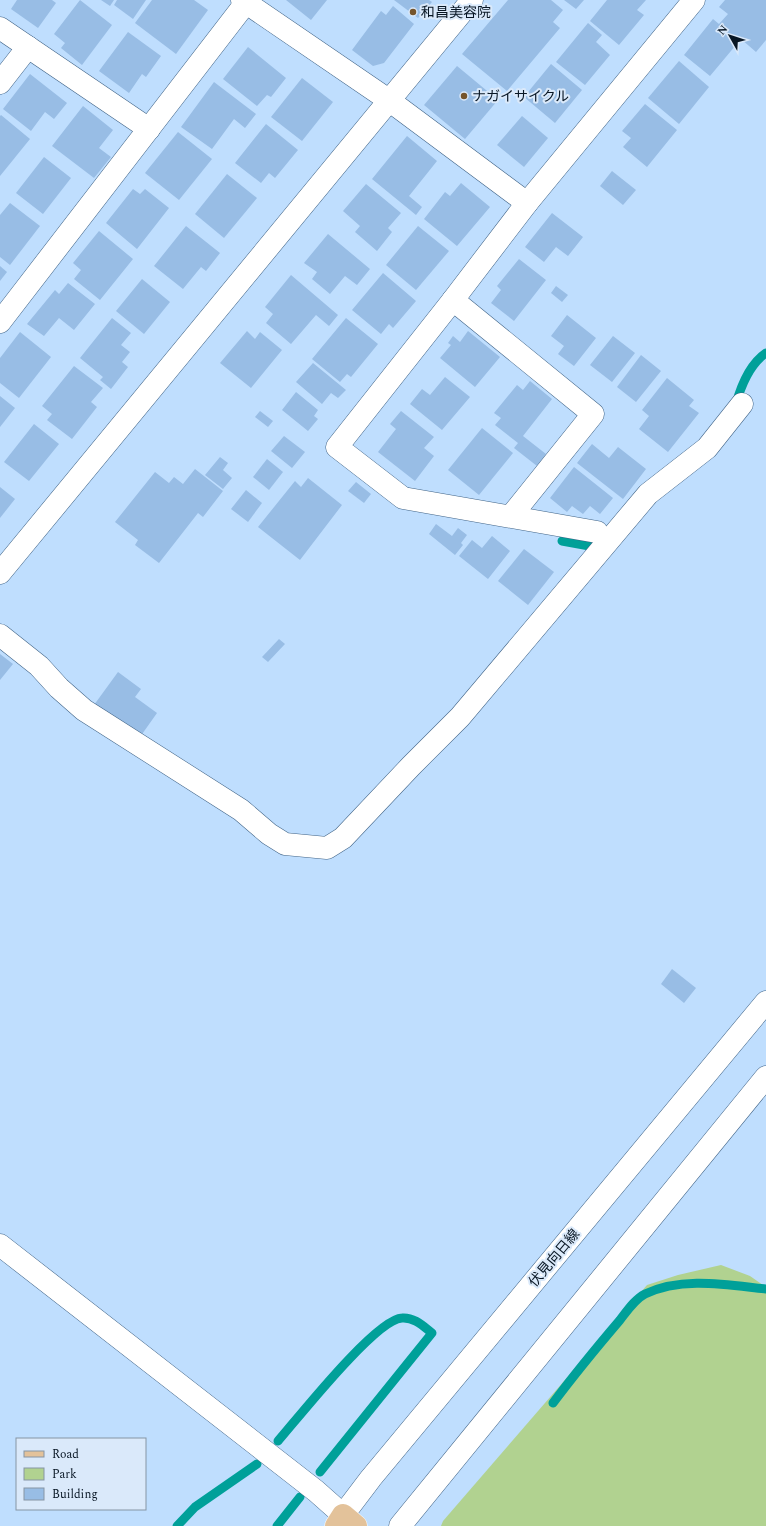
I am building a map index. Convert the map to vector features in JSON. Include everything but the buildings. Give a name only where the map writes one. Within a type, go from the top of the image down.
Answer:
[{"type":"street","points":[[0,574],[472,0]]},
{"type":"street","points":[[597,532],[403,498],[338,447],[454,300],[527,203],[694,0]]},
{"type":"street","points":[[0,322],[149,129],[245,1],[390,101],[527,203]]},
{"type":"street","points":[[0,28],[149,129]]},
{"type":"street","points":[[0,83],[28,46]]},
{"type":"street","points":[[454,300],[593,414],[511,516]]},
{"type":"street","points":[[0,635],[39,666],[59,688],[84,710],[241,810],[269,834],[285,844],[327,848],[343,838],[411,766],[460,718],[648,494],[707,448],[742,404]]},
{"type":"street","name":"伏見向日線","points":[[345,1522],[371,1478],[766,1002]]},
{"type":"street","points":[[400,1526],[766,1077]]},
{"type":"street","points":[[0,1245],[316,1490],[345,1522]]},
{"type":"green space","points":[[721,1265],[750,1276],[766,1287],[766,1526],[441,1526],[443,1521],[647,1285],[678,1275]]},
{"type":"waterway","points":[[736,404],[751,369],[766,353]]},
{"type":"waterway","points":[[562,541],[595,547],[600,542]]},
{"type":"waterway","points":[[553,1403],[631,1306],[645,1294],[659,1288],[690,1283],[721,1284],[766,1289]]},
{"type":"waterway","points":[[278,1441],[319,1392],[374,1334],[390,1323],[402,1318],[414,1320],[422,1325],[432,1333],[320,1472]]},
{"type":"waterway","points":[[177,1526],[195,1507],[257,1464]]},
{"type":"waterway","points":[[277,1526],[300,1497]]},
{"type":"place","name":"和昌美容院","points":[[413,12]]},
{"type":"place","name":"ナガイサイクル","points":[[464,96]]}]
